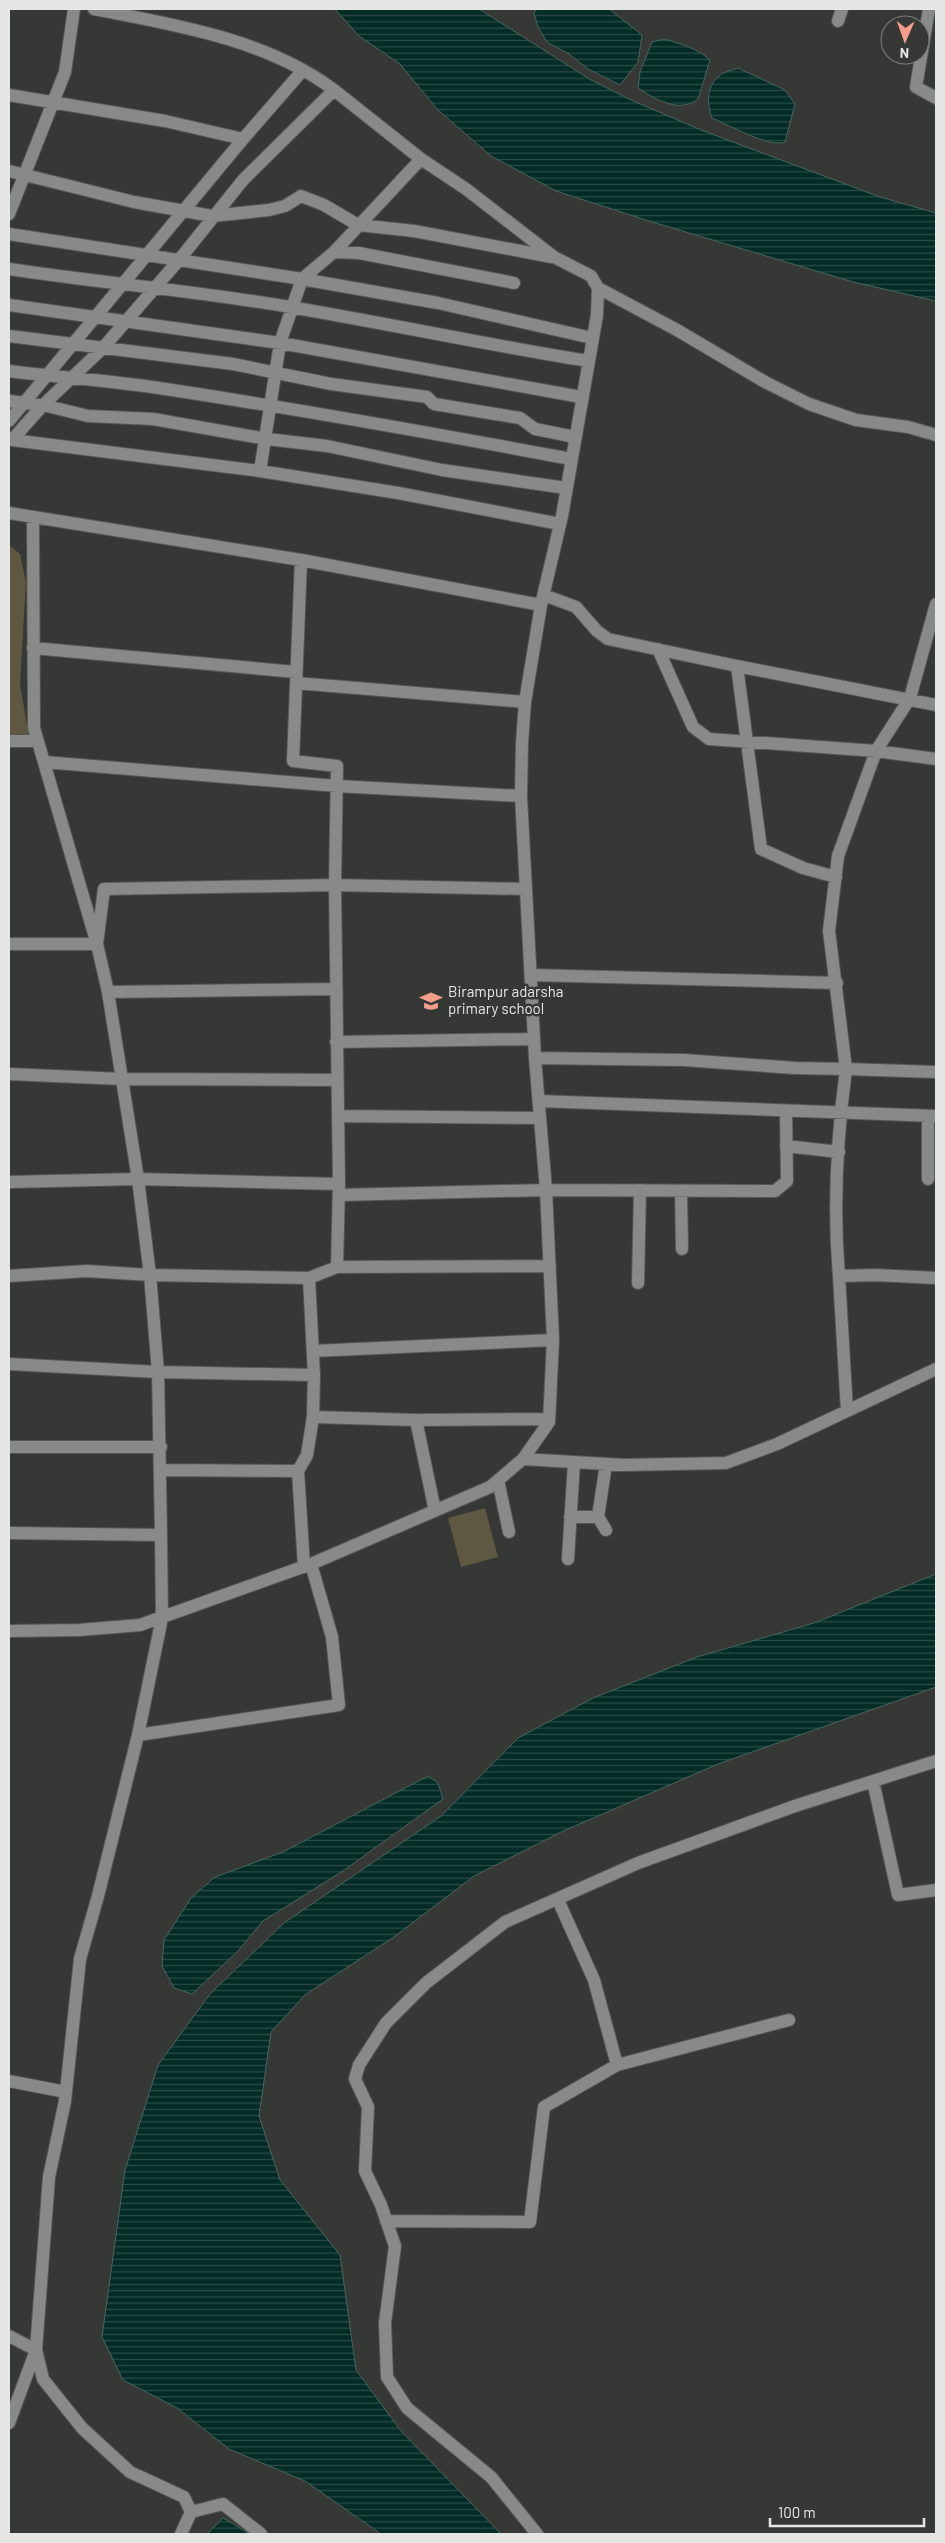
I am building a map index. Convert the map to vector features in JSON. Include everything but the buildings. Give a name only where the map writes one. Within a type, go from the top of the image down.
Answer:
[{"type":"street","points":[[9,214],[65,72],[74,9]]},
{"type":"street","points":[[94,9],[118,11],[232,40],[277,57],[303,70],[334,90],[421,159],[466,189],[554,257],[591,276],[598,288],[677,330],[765,382],[809,404],[856,420],[908,427],[936,435]]},
{"type":"street","points":[[929,9],[916,88],[936,98]]},
{"type":"street","points":[[9,421],[120,284],[303,70]]},
{"type":"street","points":[[10,440],[102,348],[179,260],[212,216],[244,180],[334,90]]},
{"type":"street","points":[[9,95],[165,121],[243,138]]},
{"type":"street","points":[[260,471],[267,439],[280,343],[302,278],[334,252],[421,159]]},
{"type":"street","points":[[9,171],[134,202],[184,209],[212,216],[269,210],[285,206],[301,196],[324,205],[358,226],[414,231],[554,257]]},
{"type":"street","points":[[9,234],[302,278],[438,303],[592,338]]},
{"type":"street","points":[[334,252],[359,253],[514,283]]},
{"type":"street","points":[[9,268],[291,307],[480,344],[588,361]]},
{"type":"street","points":[[9,1631],[140,1625],[308,1565],[490,1487],[523,1459],[549,1419],[553,1340],[550,1266],[535,1058],[521,796],[525,702],[543,600],[560,524],[592,338],[598,288]]},
{"type":"street","points":[[9,305],[280,343],[581,397]]},
{"type":"street","points":[[9,336],[233,364],[427,398],[434,404],[520,418],[535,429],[575,437]]},
{"type":"street","points":[[9,371],[70,380],[149,386],[571,459]]},
{"type":"street","points":[[9,400],[43,405],[88,416],[153,419],[267,439],[327,446],[442,470],[566,488]]},
{"type":"street","points":[[10,440],[260,471],[398,493],[560,524]]},
{"type":"street","points":[[9,513],[543,600],[576,607],[597,631],[608,638],[737,666],[910,698],[936,705]]},
{"type":"street","points":[[9,2423],[36,2350],[49,2177],[66,2092],[80,1959],[98,1896],[138,1735],[162,1618],[161,1447],[158,1372],[150,1275],[138,1179],[108,992],[97,944],[34,728],[33,517]]},
{"type":"street","points":[[301,560],[293,761],[337,766],[335,885],[339,1190],[337,1267]]},
{"type":"street","points":[[847,1411],[837,1249],[840,1113],[846,1069],[829,931],[838,856],[876,751],[910,698],[936,604]]},
{"type":"street","points":[[33,648],[525,702]]},
{"type":"street","points":[[658,649],[693,727],[709,739],[748,740],[876,751],[936,760]]},
{"type":"street","points":[[737,666],[761,849],[803,868],[836,877]]},
{"type":"street","points":[[9,741],[38,741]]},
{"type":"street","points":[[44,762],[337,786],[521,796]]},
{"type":"street","points":[[97,944],[104,889],[335,885],[526,888]]},
{"type":"street","points":[[9,944],[97,944]]},
{"type":"street","points":[[531,975],[837,984]]},
{"type":"street","points":[[108,992],[336,989]]},
{"type":"street","points":[[336,1042],[534,1040]]},
{"type":"street","points":[[535,1058],[684,1060],[794,1068],[936,1072]]},
{"type":"street","points":[[9,1074],[122,1079],[337,1080]]},
{"type":"street","points":[[539,1102],[932,1116],[928,1178]]},
{"type":"street","points":[[9,1182],[138,1179],[339,1190],[775,1191],[788,1181],[786,1111]]},
{"type":"street","points":[[338,1116],[540,1118]]},
{"type":"street","points":[[786,1146],[839,1152]]},
{"type":"street","points":[[638,1283],[640,1190]]},
{"type":"street","points":[[681,1191],[682,1249]]},
{"type":"street","points":[[9,1276],[87,1271],[150,1275],[309,1278],[337,1267],[550,1266]]},
{"type":"street","points":[[840,1276],[875,1275],[936,1278]]},
{"type":"street","points":[[138,1735],[339,1705],[332,1637],[308,1565],[298,1471],[307,1455],[313,1417],[314,1375],[309,1278]]},
{"type":"street","points":[[313,1351],[553,1340]]},
{"type":"street","points":[[9,1364],[158,1372],[314,1375]]},
{"type":"street","points":[[523,1459],[606,1464],[726,1463],[777,1444],[936,1369]]},
{"type":"street","points":[[313,1417],[416,1420],[549,1419]]},
{"type":"street","points":[[416,1420],[435,1511]]},
{"type":"street","points":[[9,1447],[161,1447]]},
{"type":"street","points":[[568,1559],[574,1462]]},
{"type":"street","points":[[606,1464],[598,1517],[606,1530]]},
{"type":"street","points":[[161,1470],[298,1471]]},
{"type":"street","points":[[498,1480],[509,1532]]},
{"type":"street","points":[[570,1517],[598,1517]]},
{"type":"street","points":[[9,1533],[161,1535]]},
{"type":"street","points":[[538,2534],[490,2478],[407,2408],[387,2377],[385,2323],[395,2246],[365,2171],[368,2107],[355,2079],[359,2065],[386,2023],[426,1983],[505,1922],[638,1863],[795,1806],[936,1760]]},
{"type":"street","points":[[873,1781],[898,1894],[936,1890]]},
{"type":"street","points":[[558,1900],[594,1980],[617,2065]]},
{"type":"street","points":[[386,2221],[530,2222],[544,2107],[617,2065],[789,2020]]},
{"type":"street","points":[[9,2081],[66,2092]]},
{"type":"street","points":[[9,2336],[36,2350],[43,2379],[82,2428],[130,2472],[184,2497],[191,2512],[181,2534]]},
{"type":"street","points":[[191,2512],[223,2504],[261,2534]]},
{"type":"shaded area","points":[[9,545],[20,554],[26,582],[20,684],[29,737],[9,737]]},
{"type":"shaded area","points":[[485,1508],[498,1557],[461,1567],[448,1518]]},
{"type":"water","points":[[335,9],[479,9],[591,80],[629,99],[701,130],[880,197],[936,213],[936,301],[853,282],[556,191],[491,156],[437,109],[400,64],[359,36]]},
{"type":"water","points":[[536,9],[609,9],[642,35],[638,62],[620,85],[588,69],[569,54],[547,42],[538,27],[534,13]]},
{"type":"water","points":[[664,39],[694,49],[710,60],[698,99],[691,103],[675,105],[667,103],[638,88],[640,72],[652,42]]},
{"type":"water","points":[[738,68],[785,90],[795,104],[785,142],[769,142],[759,139],[712,118],[709,96],[712,85],[725,72]]},
{"type":"water","points":[[936,1574],[936,1687],[718,1764],[561,1832],[474,1876],[394,1937],[306,1994],[271,2032],[259,2116],[280,2180],[340,2255],[356,2370],[401,2431],[501,2534],[381,2534],[305,2481],[229,2449],[177,2408],[123,2380],[102,2337],[125,2170],[158,2065],[210,1994],[284,1923],[441,1816],[518,1738],[593,1698],[697,1657],[814,1623]]},
{"type":"water","points":[[428,1776],[438,1783],[443,1799],[343,1871],[263,1921],[237,1952],[192,1994],[174,1988],[162,1966],[164,1940],[191,1898],[215,1877],[283,1852]]},
{"type":"water","points":[[223,2518],[250,2534],[207,2534]]},
{"type":"place","name":"Birampur adarsha primary school","points":[[431,1001]]}]
